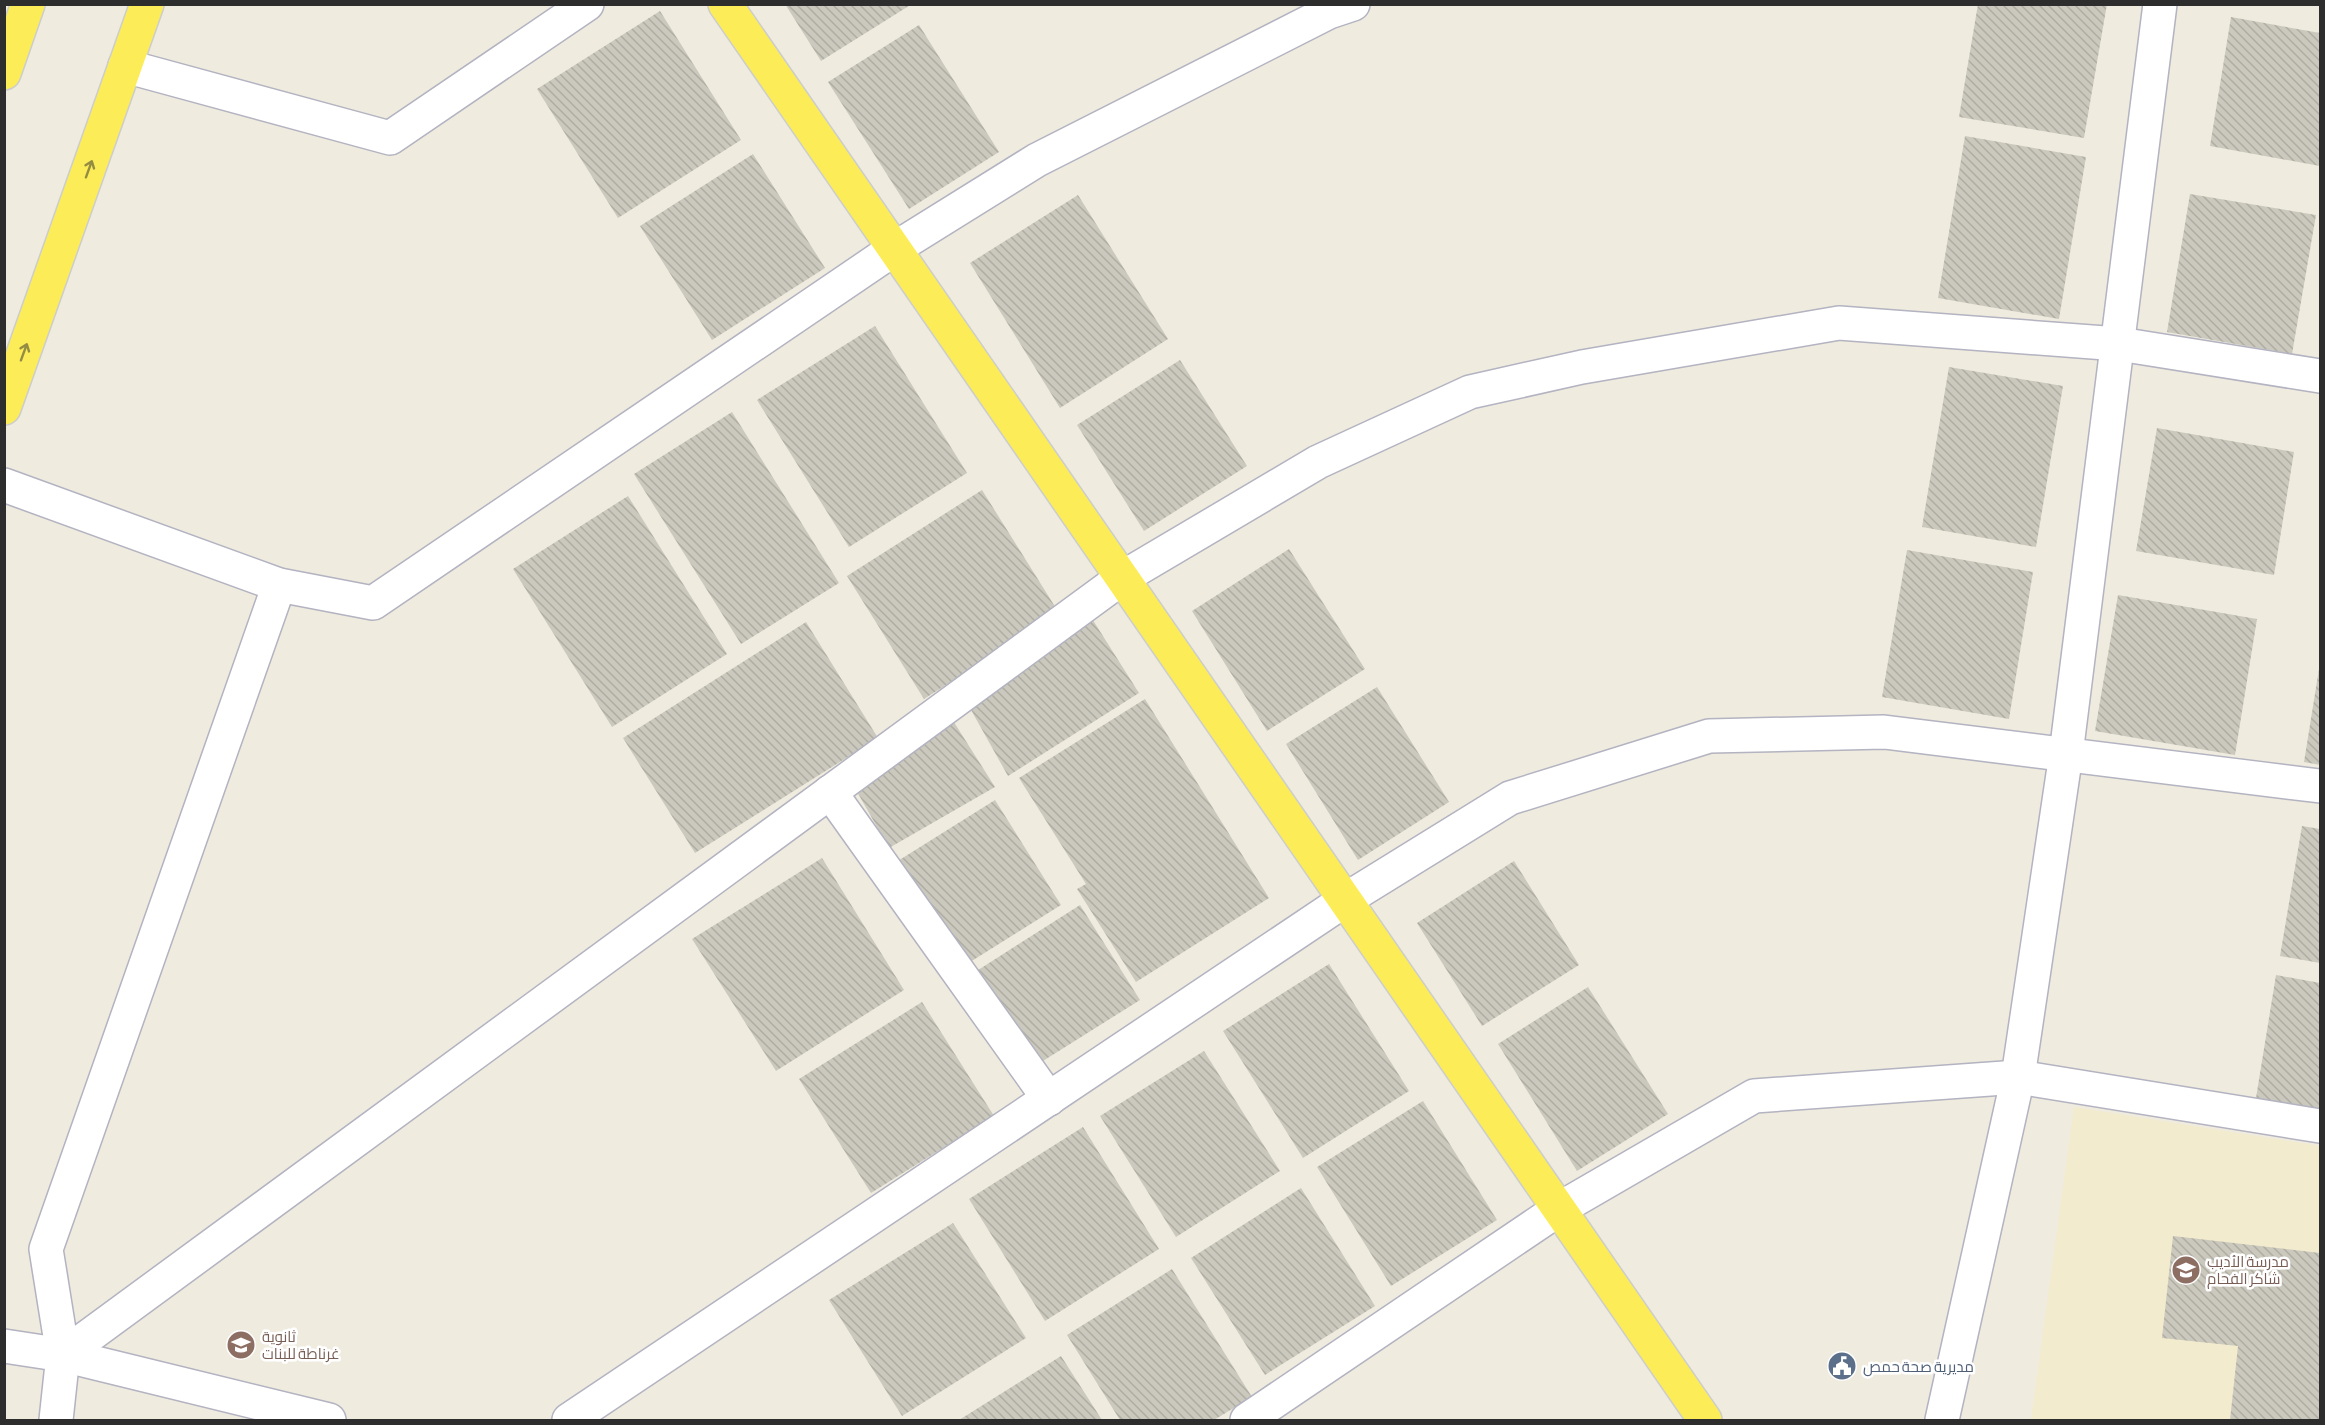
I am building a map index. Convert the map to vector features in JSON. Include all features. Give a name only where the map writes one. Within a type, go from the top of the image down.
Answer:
[{"type":"main road","points":[[4,73],[28,4]]},
{"type":"main road","points":[[4,408],[147,4]]},
{"type":"main road","points":[[725,4],[1706,1420]]},
{"type":"street","points":[[125,66],[390,138],[587,4]]},
{"type":"street","points":[[4,485],[279,585],[373,603],[894,249],[1037,160],[1329,12],[1353,4]]},
{"type":"street","points":[[1942,1420],[2018,1077],[2066,754],[2160,4]]},
{"type":"street","points":[[63,1354],[1122,578],[1318,462],[1470,392],[1582,367],[1839,323],[2119,344],[2320,376]]},
{"type":"street","points":[[56,1420],[63,1354],[46,1249],[279,585]]},
{"type":"street","points":[[569,1420],[1345,900],[1510,798],[1709,736],[1884,732],[2320,786]]},
{"type":"street","points":[[830,792],[1049,1099]]},
{"type":"street","points":[[1247,1420],[1559,1209],[1754,1096],[2018,1077],[2320,1126]]},
{"type":"street","points":[[4,1346],[63,1354],[328,1420]]},
{"type":"shaded area","name":"مدرسة الأديب شاكر الفحام","points":[[2074,1107],[2320,1146],[2320,1420],[2031,1420]]},
{"type":"building","points":[[785,4],[912,4],[821,61]]},
{"type":"building","points":[[1978,4],[2107,4],[2084,138],[1959,117]]},
{"type":"building","points":[[660,11],[741,140],[618,218],[537,89]]},
{"type":"building","points":[[2231,17],[2320,33],[2320,166],[2210,146]]},
{"type":"building","points":[[919,25],[999,152],[909,209],[828,82]]},
{"type":"building","points":[[1965,136],[2086,157],[2059,319],[1938,298]]},
{"type":"building","points":[[753,154],[825,268],[712,340],[640,226]]},
{"type":"building","points":[[2190,194],[2316,215],[2292,354],[2167,332]]},
{"type":"building","points":[[1078,195],[1168,339],[1060,408],[970,263]]},
{"type":"building","points":[[875,326],[967,473],[849,547],[757,400]]},
{"type":"building","points":[[1180,360],[1247,466],[1144,531],[1077,425]]},
{"type":"building","points":[[1949,367],[2063,386],[2036,547],[1922,527]]},
{"type":"building","points":[[732,412],[839,583],[741,644],[634,474]]},
{"type":"building","points":[[2157,428],[2294,452],[2274,575],[2136,551]]},
{"type":"building","points":[[982,490],[1059,613],[924,699],[847,576]]},
{"type":"building","points":[[628,496],[727,654],[612,727],[513,569]]},
{"type":"building","points":[[1289,549],[1365,669],[1267,731],[1192,611]]},
{"type":"building","points":[[1907,550],[2033,572],[2009,719],[1882,697]]},
{"type":"building","points":[[2118,595],[2257,619],[2235,755],[2095,731]]},
{"type":"building","points":[[1089,614],[1139,693],[1008,776],[966,701]]},
{"type":"building","points":[[806,622],[878,738],[695,853],[623,738]]},
{"type":"building","points":[[2320,669],[2320,765],[2304,762]]},
{"type":"building","points":[[1377,687],[1449,802],[1358,860],[1286,744]]},
{"type":"building","points":[[1145,699],[1269,898],[1136,982],[1077,889],[1086,884],[1019,778]]},
{"type":"building","points":[[950,716],[995,787],[889,848],[856,790]]},
{"type":"building","points":[[995,800],[1061,905],[959,969],[893,864]]},
{"type":"building","points":[[2302,826],[2320,829],[2320,963],[2280,956]]},
{"type":"building","points":[[822,858],[904,990],[776,1071],[692,939]]},
{"type":"building","points":[[1514,861],[1579,965],[1482,1026],[1417,923]]},
{"type":"building","points":[[1080,905],[1140,1000],[1035,1066],[975,972]]},
{"type":"building","points":[[1329,964],[1409,1091],[1303,1158],[1223,1031]]},
{"type":"building","points":[[2276,975],[2320,983],[2320,1115],[2255,1104]]},
{"type":"building","points":[[1588,987],[1668,1114],[1577,1171],[1498,1044]]},
{"type":"building","points":[[922,1002],[994,1116],[871,1193],[799,1079]]},
{"type":"building","points":[[1204,1051],[1280,1171],[1176,1237],[1100,1116]]},
{"type":"building","points":[[1423,1101],[1497,1220],[1391,1286],[1317,1167]]},
{"type":"building","points":[[1083,1127],[1159,1249],[1045,1321],[969,1199]]},
{"type":"building","points":[[1301,1188],[1375,1306],[1265,1375],[1191,1258]]},
{"type":"building","points":[[953,1223],[1026,1338],[902,1416],[829,1300]]},
{"type":"building","points":[[2173,1236],[2320,1253],[2320,1420],[2230,1420],[2238,1346],[2162,1338]]},
{"type":"building","points":[[1172,1269],[1252,1397],[1214,1420],[1120,1420],[1067,1335]]},
{"type":"building","points":[[1061,1356],[1102,1420],[959,1420]]},
{"type":"place","name":"مدرسة الأديب شاكر الفحام","points":[[2186,1270]]},
{"type":"place","name":"ثانوية غرناطة للبنات","points":[[241,1345]]},
{"type":"place","name":"مديرية صحة حمص","points":[[1842,1366]]}]
